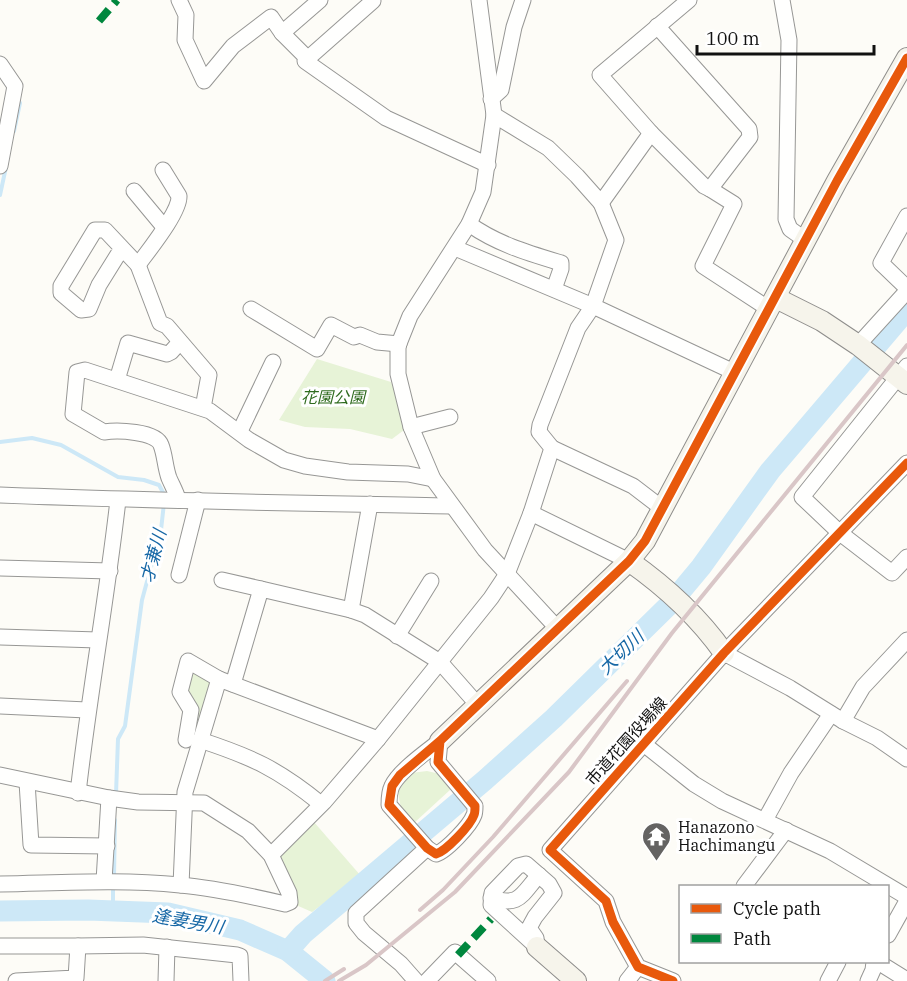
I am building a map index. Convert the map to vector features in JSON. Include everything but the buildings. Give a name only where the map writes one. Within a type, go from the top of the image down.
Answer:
[{"type":"street","points":[[179,0],[186,15],[185,40],[204,81],[233,46],[271,16],[282,33],[308,59]]},
{"type":"street","points":[[479,0],[494,116],[483,192],[470,224],[410,316],[399,344],[398,374],[411,427],[434,479],[485,550],[557,628]]},
{"type":"street","points":[[492,99],[501,90],[514,27],[523,0]]},
{"type":"street","points":[[689,0],[600,75],[651,133],[704,186],[734,204],[703,266],[772,303],[822,321],[904,376],[802,497],[840,533],[892,573],[907,557]]},
{"type":"street","points":[[782,0],[789,40],[786,219],[790,229],[807,241]]},
{"type":"street","points":[[373,1],[305,61],[386,118],[488,165]]},
{"type":"street","points":[[282,33],[312,3]]},
{"type":"street","points":[[657,26],[749,129],[750,136],[710,189]]},
{"type":"street","points":[[440,741],[438,762],[475,806],[475,814],[468,825],[442,852],[436,854],[427,848],[389,805],[392,786],[629,561],[645,541],[772,303],[902,77],[907,58]]},
{"type":"street","points":[[0,63],[15,87],[0,166]]},
{"type":"street","points":[[494,116],[548,148],[577,176],[601,203],[616,240],[593,306],[578,328],[540,424],[539,432],[552,448],[633,486],[663,509]]},
{"type":"street","points":[[601,203],[651,133]]},
{"type":"street","points":[[138,265],[179,200],[179,196],[163,170]]},
{"type":"street","points":[[134,191],[164,227]]},
{"type":"street","points":[[866,352],[907,289],[882,263],[907,216]]},
{"type":"street","points":[[470,224],[486,237],[502,244],[561,263],[554,289]]},
{"type":"street","points":[[122,248],[99,285],[89,309],[81,310],[61,293],[61,286],[95,231],[105,231],[122,248],[138,265],[160,322],[167,326],[209,375],[203,408]]},
{"type":"street","points":[[455,248],[593,306],[736,373]]},
{"type":"street","points":[[251,309],[317,349],[331,325],[354,338],[360,334],[377,342],[399,344]]},
{"type":"street","points":[[117,380],[128,343],[167,354],[180,342]]},
{"type":"street","points":[[240,431],[273,362]]},
{"type":"street","points":[[169,500],[169,478],[161,444],[157,439],[150,435],[104,432],[73,414],[77,372],[85,370],[203,408],[240,431],[269,453],[284,460],[305,466],[348,472],[408,474],[434,479]]},
{"type":"street","points":[[411,427],[450,417]]},
{"type":"street","points":[[271,855],[321,804],[378,739],[507,574],[531,513],[552,448]]},
{"type":"street","name":"市道花園役場線","points":[[638,967],[613,922],[606,901],[549,850],[724,653],[907,463]]},
{"type":"street","points":[[0,495],[118,500],[452,506]]},
{"type":"street","points":[[78,793],[87,710],[110,571],[118,500]]},
{"type":"street","points":[[179,575],[198,500]]},
{"type":"street","points":[[351,610],[370,504]]},
{"type":"street","points":[[531,513],[629,561],[686,607],[709,631],[724,653],[877,738],[907,759]]},
{"type":"street","points":[[0,568],[110,571]]},
{"type":"street","points":[[222,580],[365,615],[440,662],[477,704]]},
{"type":"street","points":[[397,636],[431,581]]},
{"type":"street","points":[[193,740],[226,681],[261,590]]},
{"type":"street","points":[[0,637],[98,640]]},
{"type":"street","points":[[765,820],[791,773],[862,687],[907,640]]},
{"type":"street","points":[[181,885],[183,802],[193,740],[191,710],[180,692],[188,661],[226,681],[378,739]]},
{"type":"street","points":[[0,706],[87,710]]},
{"type":"street","points":[[193,740],[241,753],[281,773],[321,804]]},
{"type":"street","points":[[645,744],[694,784],[722,801],[830,850],[885,885]]},
{"type":"street","points":[[415,762],[438,762]]},
{"type":"street","points":[[0,775],[78,793],[138,802],[204,803],[248,831],[271,855],[289,893],[290,902],[285,904],[250,895],[181,885],[104,881],[0,884]]},
{"type":"street","points":[[27,782],[31,845],[107,846]]},
{"type":"street","points":[[104,881],[109,798]]},
{"type":"street","points":[[745,885],[786,830]]},
{"type":"street","points":[[416,981],[401,964],[364,933],[355,918],[356,913],[427,848]]},
{"type":"street","points":[[522,928],[535,917],[554,893],[549,884],[526,864],[518,866],[492,893],[490,905],[522,928],[537,947],[576,981]]},
{"type":"street","points":[[491,898],[507,903],[518,900],[539,874]]},
{"type":"street","points":[[889,888],[907,899],[889,933]]},
{"type":"street","points":[[0,946],[143,945],[240,957],[241,981]]},
{"type":"street","points":[[16,981],[76,978],[78,946]]},
{"type":"street","points":[[166,981],[167,947]]},
{"type":"street","points":[[427,981],[454,952],[488,981]]},
{"type":"street","points":[[828,981],[837,963]]},
{"type":"street","points":[[868,981],[874,963]]},
{"type":"street","points":[[880,963],[907,980]]},
{"type":"street","points":[[627,981],[638,967],[673,981]]},
{"type":"green space","name":"花園公園","points":[[317,359],[391,382],[408,427],[392,439],[350,429],[305,427],[279,420]]},
{"type":"green space","points":[[190,665],[215,680],[196,742],[182,692]]},
{"type":"green space","points":[[427,771],[440,774],[451,789],[414,823],[401,808],[398,793],[411,773]]},
{"type":"green space","points":[[313,821],[361,876],[312,912],[296,905],[276,855]]},
{"type":"waterway","name":"才兼川","points":[[14,131],[20,103],[17,98]]},
{"type":"waterway","name":"才兼川","points":[[0,195],[6,167]]},
{"type":"waterway","name":"大切川","points":[[288,951],[303,934],[485,780],[554,718],[671,603],[701,567],[770,471],[907,310]]},
{"type":"waterway","name":"才兼川","points":[[0,442],[32,438],[61,445],[118,477],[144,480],[159,485],[165,496]]},
{"type":"waterway","name":"才兼川","points":[[116,794],[118,739],[125,726],[142,600],[161,530],[164,503]]},
{"type":"waterway","name":"才兼川","points":[[114,876],[115,820]]},
{"type":"waterway","name":"才兼川","points":[[108,911],[113,902],[113,890]]},
{"type":"waterway","name":"逢妻男川","points":[[0,911],[88,910],[168,913],[240,930],[288,951],[325,981]]},
{"type":"railway","points":[[339,981],[366,965],[455,892],[569,772],[672,633],[907,345]]},
{"type":"railway","points":[[420,910],[443,890],[493,837],[627,681]]},
{"type":"railway","points":[[325,981],[344,969]]},
{"type":"marked path","points":[[99,21],[117,0]]},
{"type":"marked path","points":[[458,955],[491,919]]},
{"type":"cycle path","points":[[440,741],[438,762],[475,806],[475,809],[472,820],[463,831],[446,848],[436,854],[427,848],[389,805],[392,786],[400,775],[440,741],[629,561],[645,541],[837,181],[907,58]]},
{"type":"cycle path","points":[[673,981],[638,967],[613,922],[606,901],[550,850],[724,653],[907,463]]},
{"type":"place","name":"Hanazono Hachimangu","points":[[657,862]]}]
